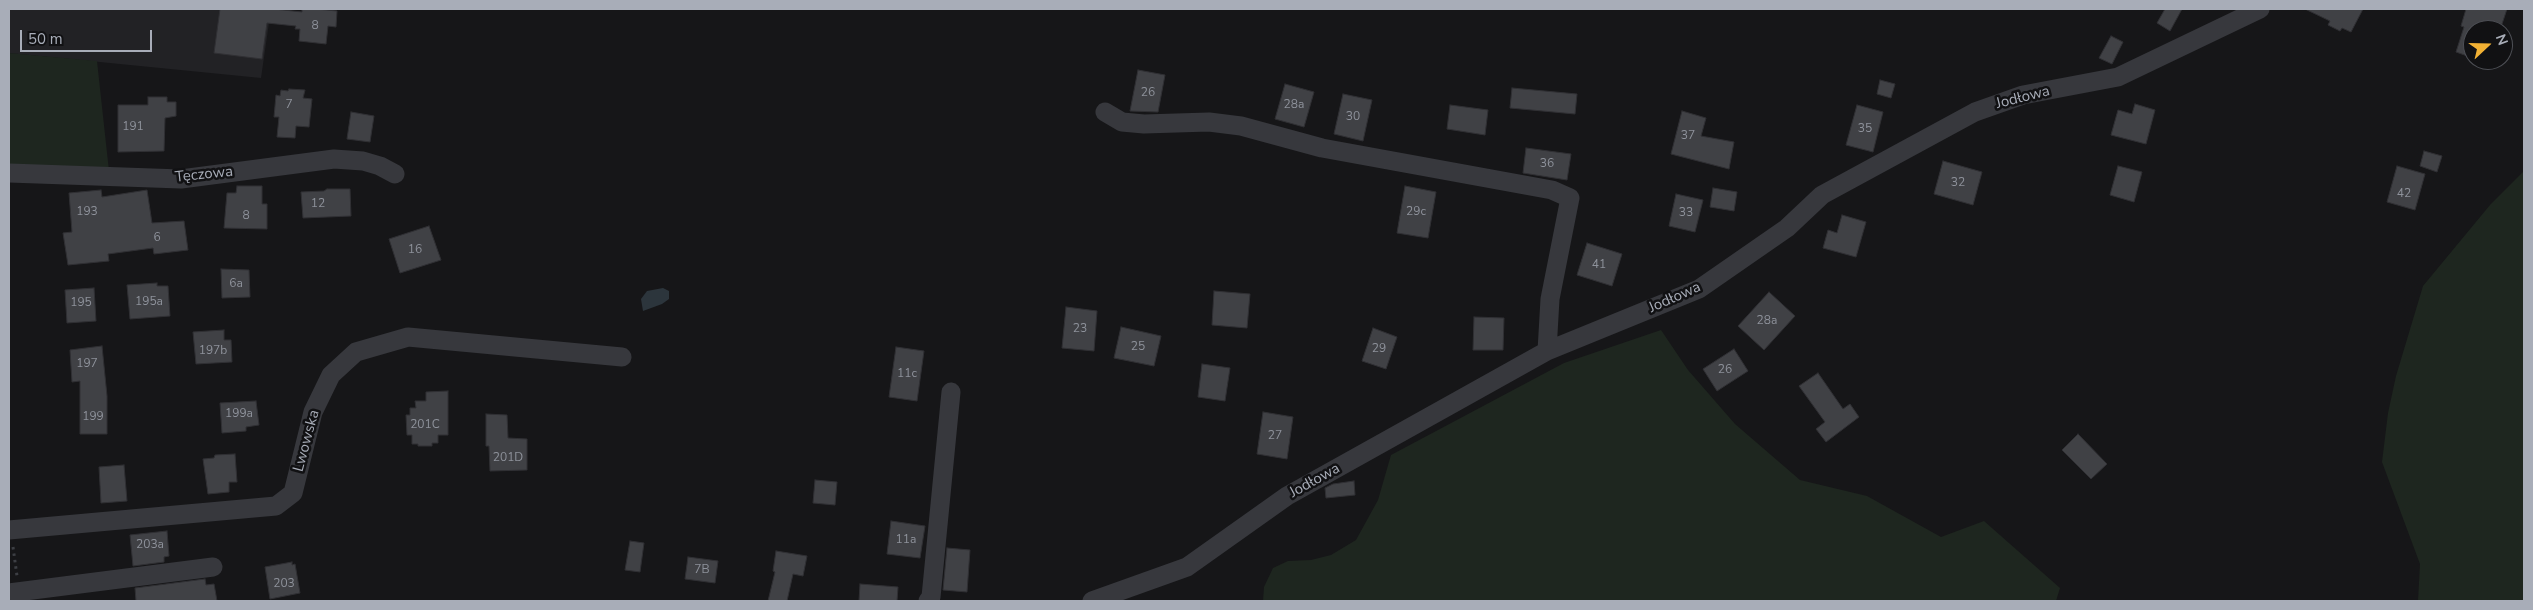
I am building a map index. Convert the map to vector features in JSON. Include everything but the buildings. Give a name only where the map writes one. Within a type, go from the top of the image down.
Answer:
[{"type":"street","name":"Jodłowa","points":[[1092,601],[1187,567],[1287,496],[1547,351],[1699,289],[1787,228],[1822,195],[1975,112],[2023,95],[2118,78],[2260,9]]},
{"type":"street","points":[[1105,112],[1122,122],[1144,124],[1209,122],[1241,126],[1322,148],[1552,190],[1570,198],[1550,299],[1547,351]]},
{"type":"street","name":"Tęczowa","points":[[9,173],[181,179],[334,159],[363,161],[380,166],[395,174]]},
{"type":"street","name":"Lwowska","points":[[11,537],[276,506],[293,493],[313,412],[331,375],[356,352],[408,337],[622,357]]},
{"type":"street","points":[[928,601],[931,597],[951,392]]},
{"type":"street","points":[[13,585],[213,567]]},
{"type":"path","points":[[11,537],[13,585]]},
{"type":"shaded area","points":[[9,9],[271,9],[261,78],[9,53]]},
{"type":"shaded area","points":[[9,53],[97,61],[109,171],[9,169]]},
{"type":"shaded area","points":[[2524,171],[2524,601],[2418,601],[2420,564],[2382,462],[2388,413],[2396,376],[2423,286],[2490,205]]},
{"type":"shaded area","points":[[663,288],[669,291],[669,299],[662,304],[643,311],[641,299],[647,291]]},
{"type":"shaded area","points":[[1661,330],[1688,370],[1735,424],[1800,480],[1867,496],[1941,537],[1984,521],[2060,588],[2056,601],[1263,601],[1264,587],[1273,568],[1288,561],[1311,560],[1331,555],[1356,540],[1378,500],[1391,455],[1564,363]]}]
